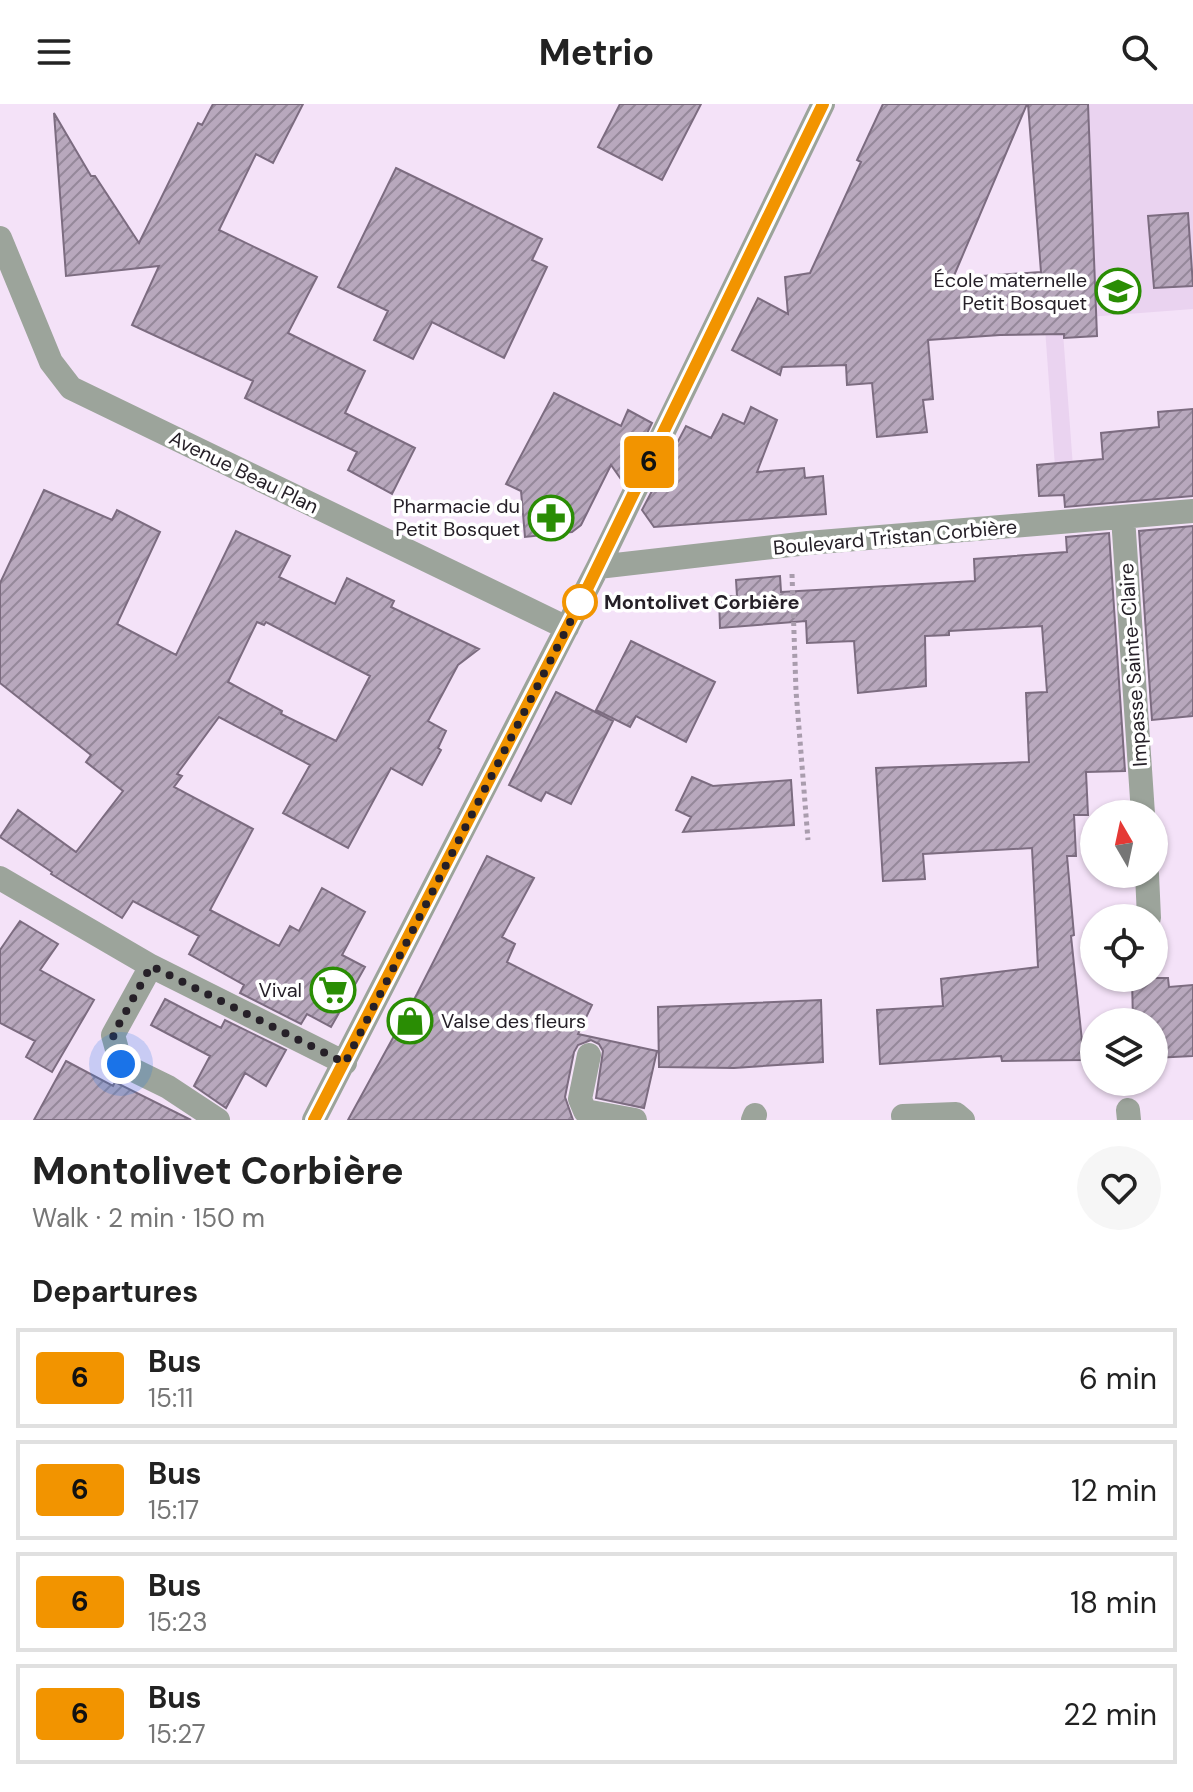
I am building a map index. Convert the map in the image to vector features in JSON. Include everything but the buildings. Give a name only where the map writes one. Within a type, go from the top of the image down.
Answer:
[{"type":"street","points":[[314,1120],[598,567],[823,104]]},
{"type":"street","name":"Avenue Beau Plan","points":[[0,238],[51,362],[71,388],[567,628]]},
{"type":"street","name":"Boulevard Tristan Corbière","points":[[598,567],[791,545],[1193,511]]},
{"type":"street","name":"Impasse Sainte-Claire","points":[[1123,517],[1142,800]]},
{"type":"street","points":[[0,878],[151,966],[345,1063]]},
{"type":"street","points":[[151,966],[113,1035],[121,1064],[168,1087],[218,1120]]},
{"type":"street","points":[[589,1055],[580,1099],[585,1111],[635,1120]]},
{"type":"street","points":[[903,1116],[956,1114],[963,1120]]},
{"type":"path","points":[[791,545],[796,691],[808,840]]},
{"type":"shaded area","name":"École maternelle Petit Bosquet","points":[[1033,104],[1193,104],[1193,309],[1062,319],[1075,494],[1057,495]]},
{"type":"bus line","name":"6","points":[[314,1120],[586,591],[823,104]]},
{"type":"place","name":"École maternelle Petit Bosquet","points":[[1118,291]]},
{"type":"place","name":"Pharmacie du Petit Bosquet","points":[[551,518]]},
{"type":"place","name":"Montolivet Corbière","points":[[580,602]]},
{"type":"place","name":"Vival","points":[[333,990]]},
{"type":"place","name":"Valse des fleurs","points":[[410,1021]]},
{"type":"route","points":[[121,1064],[113,1035],[151,966],[345,1063],[586,591],[580,602]]}]
